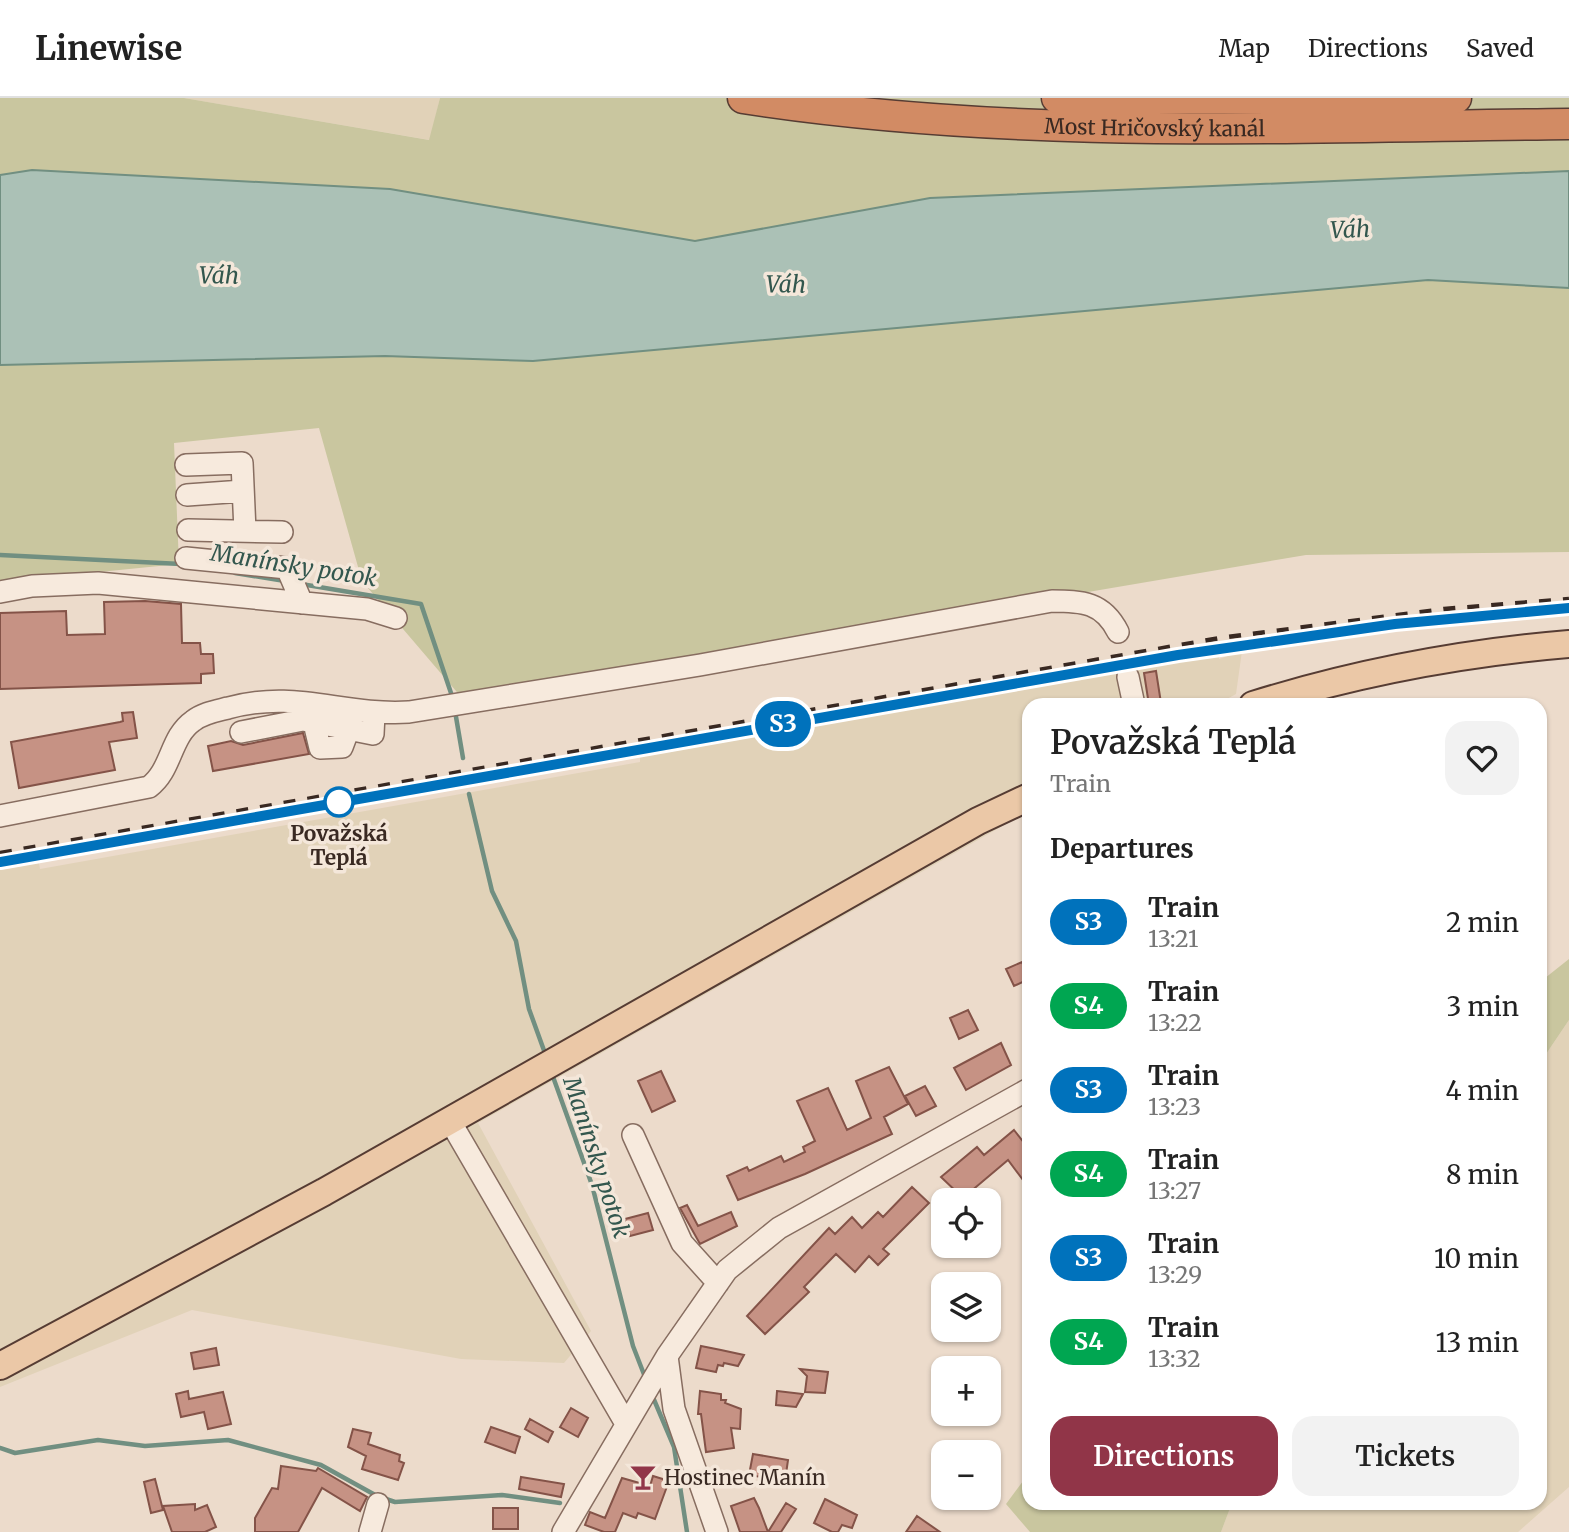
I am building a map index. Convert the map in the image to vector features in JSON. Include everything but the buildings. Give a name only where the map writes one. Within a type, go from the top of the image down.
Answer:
[{"type":"highway","name":"Most Hričovský kanál","points":[[743,98],[906,117],[1107,127],[1569,124]]},
{"type":"highway","name":"Most Hričovský kanál","points":[[1057,98],[1455,98]]},
{"type":"main road","points":[[1280,698],[1396,668],[1487,653],[1569,644]]},
{"type":"main road","points":[[0,1366],[450,1121],[978,821],[1022,800]]},
{"type":"street","points":[[186,465],[242,463],[245,531]]},
{"type":"street","points":[[187,495],[243,491]]},
{"type":"street","points":[[188,530],[245,531],[281,526],[287,568],[302,603]]},
{"type":"street","points":[[186,558],[287,568]]},
{"type":"street","points":[[0,592],[32,586],[98,583],[367,609],[396,618]]},
{"type":"street","points":[[0,816],[149,787],[162,776],[180,736],[190,723],[207,713],[241,704],[296,699],[374,714],[437,708],[820,645],[960,616],[1052,601],[1095,605],[1105,611],[1118,632]]},
{"type":"street","points":[[1128,677],[1132,698]]},
{"type":"street","points":[[241,732],[294,720],[373,734],[374,714]]},
{"type":"street","points":[[563,1532],[625,1422],[727,1270],[779,1228],[1022,1093]]},
{"type":"street","points":[[450,1121],[625,1422]]},
{"type":"street","points":[[633,1135],[682,1243],[718,1283]]},
{"type":"street","points":[[667,1356],[674,1409],[717,1532]]},
{"type":"street","points":[[370,1532],[378,1504]]},
{"type":"shaded area","points":[[0,98],[184,98],[429,140],[440,98],[1569,98],[1569,171],[930,198],[695,242],[390,189],[32,170],[0,175]]},
{"type":"shaded area","points":[[184,98],[440,98],[430,140]]},
{"type":"shaded area","points":[[1428,280],[1569,288],[1569,552],[1306,555],[462,698],[362,581],[319,428],[174,443],[179,564],[0,582],[0,365],[385,356],[533,361]]},
{"type":"shaded area","points":[[1242,651],[1236,694],[1229,698],[1022,698],[1022,815],[478,1123],[591,1331],[564,1363],[461,1359],[192,1310],[0,1387],[0,870],[39,863],[40,869],[640,762],[640,757],[1219,655],[1219,659]]},
{"type":"shaded area","points":[[1569,959],[1569,1020],[1547,1053],[1547,976]]},
{"type":"shaded area","points":[[1569,1020],[1569,1487],[1547,1506],[1547,1053]]},
{"type":"shaded area","points":[[1022,1482],[1022,1510],[1229,1510],[1221,1532],[1030,1532],[1006,1504]]},
{"type":"shaded area","points":[[1229,1510],[1543,1510],[1518,1532],[1221,1532]]},
{"type":"water","name":"Váh","points":[[32,170],[390,189],[695,241],[930,198],[1569,171],[1569,288],[1428,280],[533,361],[385,356],[0,365],[0,175]]},
{"type":"waterway","name":"Manínsky potok","points":[[0,555],[181,564]]},
{"type":"waterway","name":"Manínsky potok","points":[[235,573],[285,581]]},
{"type":"waterway","name":"Manínsky potok","points":[[301,584],[421,604],[453,699]]},
{"type":"waterway","name":"Manínsky potok","points":[[455,711],[463,758]]},
{"type":"waterway","name":"Manínsky potok","points":[[469,794],[492,891],[516,941],[529,1009],[546,1056]]},
{"type":"waterway","name":"Manínsky potok","points":[[552,1074],[592,1185],[633,1346],[645,1377]]},
{"type":"waterway","name":"Manínsky potok","points":[[652,1395],[674,1447],[687,1532]]},
{"type":"waterway","points":[[0,1448],[15,1453],[98,1440],[145,1446],[228,1440],[321,1465],[377,1496],[395,1502],[502,1495],[560,1503]]},
{"type":"railway","points":[[0,853],[1220,638],[1444,609],[1569,599]]},
{"type":"train","name":"S3","points":[[0,862],[1092,669],[1283,638],[1395,624],[1569,608]]},
{"type":"place","name":"Považská Teplá","points":[[339,802]]},
{"type":"place","name":"Hostinec Manín","points":[[643,1477]]}]
